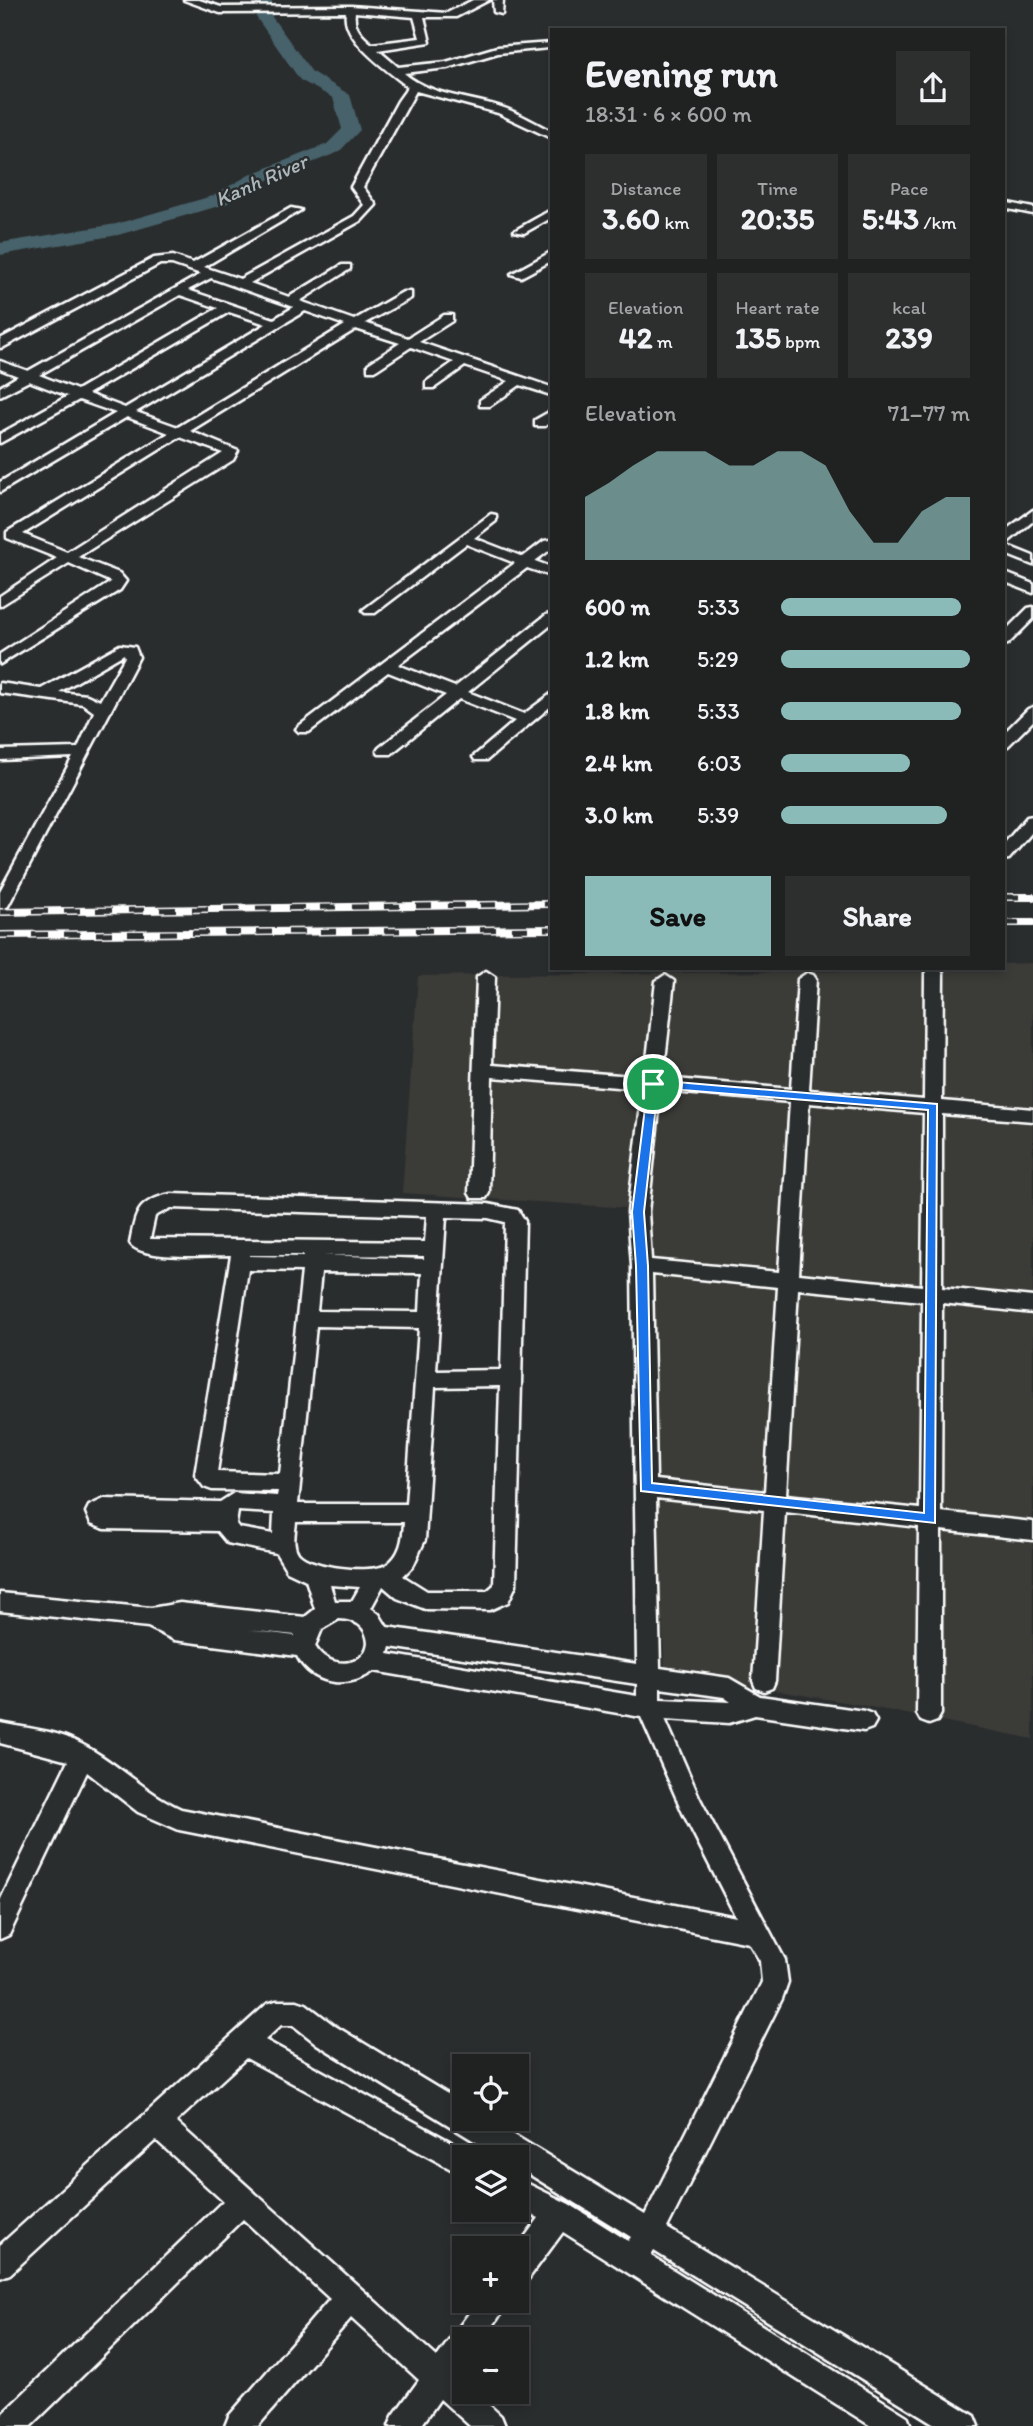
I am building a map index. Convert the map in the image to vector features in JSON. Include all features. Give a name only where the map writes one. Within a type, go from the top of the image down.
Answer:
[{"type":"street","points":[[189,0],[210,8],[233,10],[331,9],[355,6],[419,16],[454,15],[472,2],[484,0]]},
{"type":"street","points":[[498,0],[499,12]]},
{"type":"street","points":[[355,6],[350,27],[367,48],[414,87],[502,111],[550,135]]},
{"type":"street","points":[[367,48],[426,40],[419,16]]},
{"type":"street","points":[[393,71],[447,65],[497,50],[549,45]]},
{"type":"street","points":[[240,284],[358,218],[367,209],[370,205],[357,187],[359,179],[377,153],[383,138],[414,87]]},
{"type":"street","points":[[1005,205],[1033,211]]},
{"type":"street","points":[[193,268],[296,210]]},
{"type":"street","points":[[520,231],[550,214]]},
{"type":"street","points":[[517,274],[550,257]]},
{"type":"street","points":[[0,344],[153,262],[173,260],[550,391]]},
{"type":"street","points":[[290,301],[346,267]]},
{"type":"street","points":[[0,392],[209,274]]},
{"type":"street","points":[[178,291],[276,323]]},
{"type":"street","points":[[4,536],[407,295]]},
{"type":"street","points":[[0,488],[128,414],[304,306]]},
{"type":"street","points":[[0,439],[226,308]]},
{"type":"street","points":[[372,367],[448,318]]},
{"type":"street","points":[[430,385],[463,361]]},
{"type":"street","points":[[0,365],[128,414],[228,448],[230,454],[0,601]]},
{"type":"street","points":[[485,403],[519,380]]},
{"type":"street","points":[[1005,537],[1033,514]]},
{"type":"street","points":[[370,611],[491,518]]},
{"type":"street","points":[[0,660],[119,582],[114,576],[4,536]]},
{"type":"street","points":[[465,539],[550,572]]},
{"type":"street","points":[[304,729],[550,544]]},
{"type":"street","points":[[1005,549],[1033,561]]},
{"type":"street","points":[[1005,577],[1033,589]]},
{"type":"street","points":[[1005,639],[1033,611]]},
{"type":"street","points":[[384,751],[550,619]]},
{"type":"street","points":[[0,906],[132,657],[130,650],[120,649],[44,694]]},
{"type":"street","points":[[388,667],[526,720]]},
{"type":"street","points":[[0,688],[87,700],[98,706],[102,712]]},
{"type":"street","points":[[481,757],[550,700]]},
{"type":"street","points":[[1005,741],[1033,712]]},
{"type":"street","points":[[0,755],[83,752]]},
{"type":"street","points":[[1005,853],[1033,821]]},
{"type":"street","points":[[929,1714],[934,973]]},
{"type":"street","points":[[479,1193],[486,977]]},
{"type":"street","points":[[764,1681],[807,979]]},
{"type":"street","points":[[632,2259],[650,2233],[776,1980],[775,1963],[691,1805],[649,1708],[642,1266],[638,1212],[665,981]]},
{"type":"street","points":[[483,1070],[1033,1115]]},
{"type":"street","points":[[312,1256],[283,1545],[296,1566],[315,1572],[381,1576],[425,1600],[475,1603],[490,1601],[500,1595],[505,1585],[515,1222],[511,1215],[502,1212],[437,1209],[171,1201],[150,1206],[146,1211],[140,1243],[149,1247],[241,1255],[433,1257]]},
{"type":"street","points":[[358,1612],[381,1576],[401,1566],[408,1557],[414,1540],[437,1209]]},
{"type":"street","points":[[241,1255],[206,1475],[212,1481],[288,1483]]},
{"type":"street","points":[[642,1266],[1033,1305]]},
{"type":"street","points":[[305,1318],[428,1320]]},
{"type":"street","points":[[425,1379],[510,1378]]},
{"type":"street","points":[[646,1488],[1033,1531]]},
{"type":"street","points":[[283,1545],[235,1537],[226,1531],[226,1517],[234,1502],[285,1509],[416,1513]]},
{"type":"street","points":[[146,1515],[226,1517]]},
{"type":"street","points":[[315,1572],[327,1612]]},
{"type":"street","points":[[0,1602],[150,1618],[174,1630],[307,1637]]},
{"type":"street","points":[[339,1609],[358,1612],[373,1620],[380,1636],[378,1652],[372,1661],[361,1669],[337,1674],[315,1666],[307,1637],[327,1612],[339,1609]]},
{"type":"street","points":[[380,1636],[729,1688],[755,1705],[864,1721]]},
{"type":"street","points":[[372,1661],[649,1708],[729,1713],[755,1705]]},
{"type":"street","points":[[0,1733],[66,1748],[146,1804],[179,1819],[757,1933]]},
{"type":"street","points":[[0,1927],[82,1757]]},
{"type":"street","points":[[0,2264],[276,2013],[297,2013],[326,2035],[965,2426]]},
{"type":"street","points":[[244,2043],[452,2157]]},
{"type":"street","points":[[156,2122],[491,2426]]},
{"type":"street","points":[[529,2198],[632,2259],[897,2426]]},
{"type":"street","points":[[18,2424],[243,2200]]},
{"type":"street","points":[[529,2254],[559,2214]]},
{"type":"street","points":[[239,2426],[350,2297]]},
{"type":"street","points":[[404,2426],[452,2360]]},
{"type":"shaded area","points":[[1033,963],[1033,1739],[850,1703],[665,1672],[643,1209],[402,1193],[418,976],[1005,970],[1005,964]]},
{"type":"waterway","name":"Kanh River","points":[[0,249],[118,229],[219,200],[255,179],[333,148],[351,130],[341,95],[306,76],[264,17],[264,0]]},
{"type":"railway","points":[[1005,897],[1033,897]]},
{"type":"railway","points":[[0,912],[550,904]]},
{"type":"railway","points":[[1005,923],[1033,923]]},
{"type":"railway","points":[[0,935],[550,929]]},
{"type":"route","points":[[653,1084],[933,1107],[930,1519],[646,1488],[642,1266],[638,1212],[653,1084]]}]
